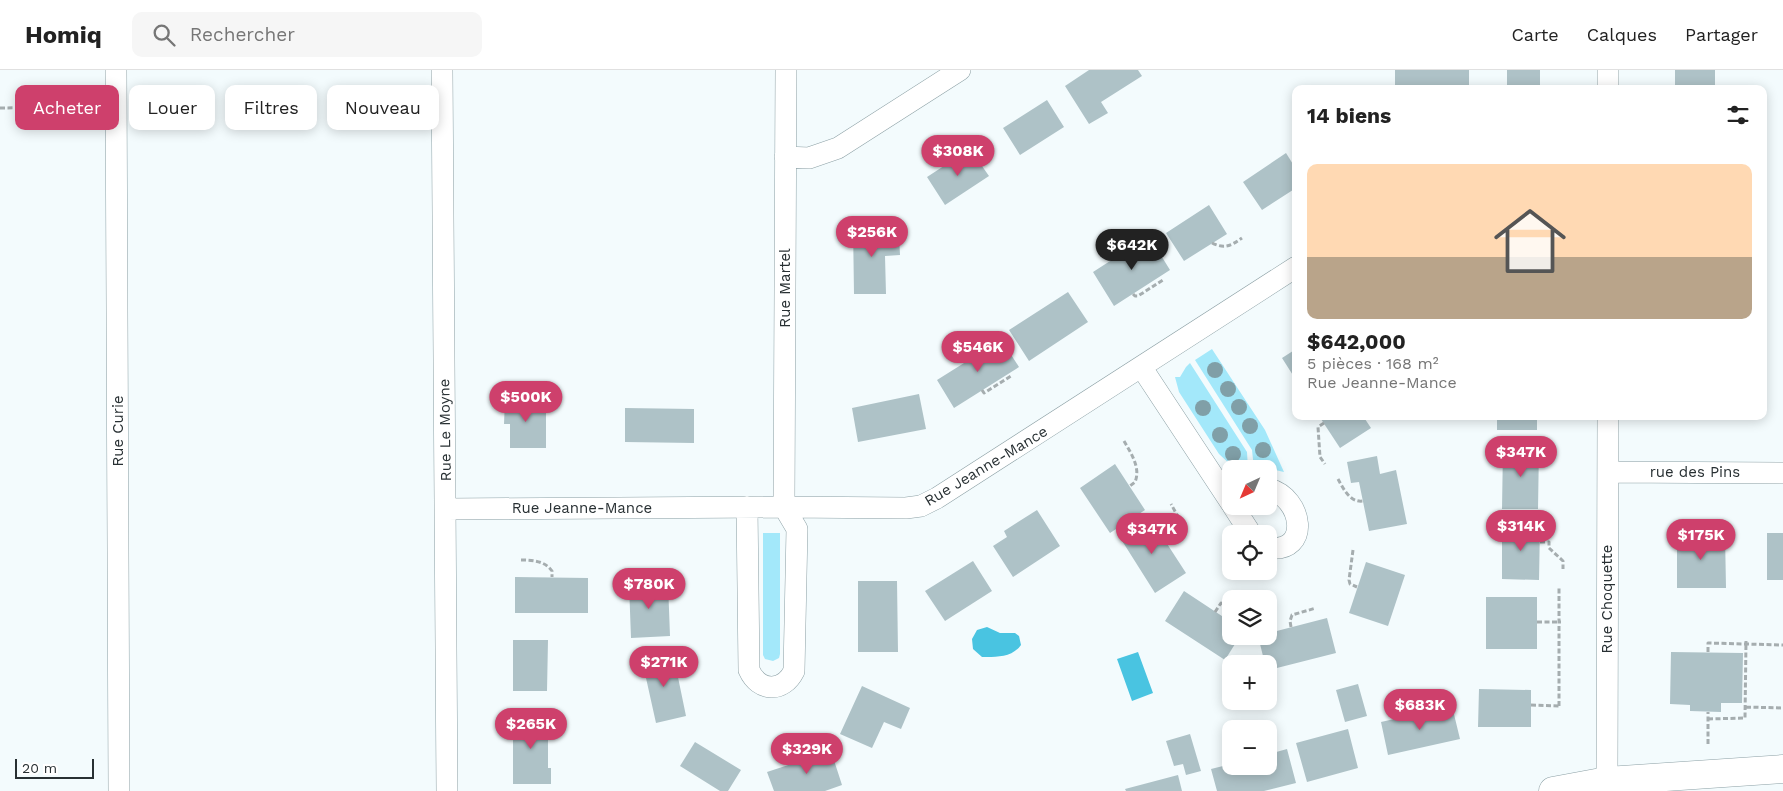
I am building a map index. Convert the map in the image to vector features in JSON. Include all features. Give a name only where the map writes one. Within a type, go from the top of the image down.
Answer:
[{"type":"street","name":"Rue Curie","points":[[116,70],[119,791]]},
{"type":"street","name":"Rue Le Moyne","points":[[442,70],[447,791]]},
{"type":"street","name":"Rue Martel","points":[[784,507],[786,70]]},
{"type":"street","points":[[786,157],[809,158],[838,148],[960,70]]},
{"type":"street","points":[[1608,70],[1608,85]]},
{"type":"street","name":"Rue Jeanne-Mance","points":[[446,509],[906,508],[928,503],[1142,368],[1292,270]]},
{"type":"street","points":[[1142,368],[1222,487]]},
{"type":"street","name":"Rue Choquette","points":[[1607,781],[1608,420]]},
{"type":"street","name":"rue des Pins","points":[[1608,472],[1783,473]]},
{"type":"street","points":[[1277,548],[1290,543],[1297,533],[1299,522],[1295,511],[1287,499],[1278,493]]},
{"type":"street","points":[[748,507],[749,670],[760,684],[771,687],[777,687],[788,681],[794,671],[797,529],[784,507]]},
{"type":"street","points":[[1552,791],[1607,781],[1783,769]]},
{"type":"path","points":[[0,108],[15,108]]},
{"type":"path","points":[[1212,243],[1225,247],[1234,244],[1242,238]]},
{"type":"path","points":[[1133,294],[1138,296],[1163,280]]},
{"type":"path","points":[[982,390],[984,393],[1011,376]]},
{"type":"path","points":[[1324,423],[1318,427],[1320,457],[1324,464]]},
{"type":"path","points":[[1124,441],[1137,470],[1135,482],[1130,486]]},
{"type":"path","points":[[1338,479],[1345,491],[1355,501],[1363,501]]},
{"type":"path","points":[[1165,541],[1178,531],[1181,522],[1171,504]]},
{"type":"path","points":[[1540,542],[1549,542],[1549,548],[1563,561],[1564,569]]},
{"type":"path","points":[[1353,550],[1349,580],[1350,584],[1358,587]]},
{"type":"path","points":[[521,560],[538,561],[545,564],[552,571],[552,577]]},
{"type":"path","points":[[1531,706],[1560,706],[1560,588]]},
{"type":"path","points":[[1215,612],[1222,604]]},
{"type":"path","points":[[1290,627],[1292,615],[1316,608]]},
{"type":"path","points":[[1537,622],[1560,622]]},
{"type":"path","points":[[1708,719],[1745,718],[1746,642]]},
{"type":"path","points":[[1708,652],[1708,643],[1746,642],[1783,645]]},
{"type":"path","points":[[1746,707],[1783,708]]},
{"type":"path","points":[[1708,712],[1708,744]]},
{"type":"shaded area","points":[[1212,349],[1265,430],[1284,472],[1278,471],[1278,460],[1253,460],[1252,450],[1195,360]]},
{"type":"shaded area","points":[[1190,363],[1247,452],[1247,460],[1226,460],[1219,454],[1179,392],[1175,377],[1180,377]]},
{"type":"shaded area","points":[[763,533],[780,533],[780,654],[779,658],[773,661],[765,659],[763,655]]},
{"type":"shaded area","points":[[987,627],[1000,633],[1015,633],[1019,636],[1021,645],[1008,655],[982,657],[973,649],[972,639],[977,630]]},
{"type":"shaded area","points":[[1138,652],[1153,693],[1132,701],[1117,659]]},
{"type":"building","points":[[1089,70],[1138,70],[1142,76],[1101,102],[1108,113],[1089,124],[1065,86]]},
{"type":"building","points":[[1395,70],[1469,70],[1469,85],[1395,85]]},
{"type":"building","points":[[1507,70],[1540,70],[1540,85],[1507,85]]},
{"type":"building","points":[[1675,70],[1715,70],[1715,85],[1675,85]]},
{"type":"building","points":[[1047,100],[1064,127],[1020,155],[1003,128]]},
{"type":"building","points":[[970,149],[989,176],[945,205],[927,177]]},
{"type":"building","points":[[1286,153],[1292,163],[1292,191],[1262,210],[1243,182]]},
{"type":"building","points":[[1209,205],[1227,234],[1184,261],[1166,233]]},
{"type":"building","points":[[853,225],[885,225],[885,234],[899,234],[900,255],[885,256],[886,294],[854,294]]},
{"type":"building","points":[[1149,236],[1170,270],[1114,306],[1093,272]]},
{"type":"building","points":[[1068,292],[1088,322],[1029,361],[1009,330]]},
{"type":"building","points":[[999,336],[1019,367],[954,408],[937,380],[980,353],[978,350]]},
{"type":"building","points":[[1292,352],[1292,374],[1282,358]]},
{"type":"building","points":[[919,394],[926,429],[858,442],[852,408]]},
{"type":"building","points":[[505,399],[546,400],[546,448],[510,448],[510,424],[504,424]]},
{"type":"building","points":[[625,408],[694,409],[694,443],[625,442]]},
{"type":"building","points":[[1322,420],[1366,420],[1371,428],[1340,448]]},
{"type":"building","points":[[1497,420],[1537,420],[1537,430],[1497,430]]},
{"type":"building","points":[[1503,447],[1539,447],[1538,509],[1502,509]]},
{"type":"building","points":[[1377,456],[1380,474],[1396,470],[1407,524],[1369,531],[1359,482],[1351,483],[1347,462]]},
{"type":"building","points":[[1115,464],[1145,510],[1110,533],[1080,488]]},
{"type":"building","points":[[1037,510],[1060,546],[1013,577],[993,546],[1007,537],[1004,531]]},
{"type":"building","points":[[1149,516],[1186,573],[1155,593],[1119,536]]},
{"type":"building","points":[[1502,525],[1540,526],[1539,580],[1502,579]]},
{"type":"building","points":[[1767,533],[1783,533],[1783,580],[1767,580]]},
{"type":"building","points":[[1677,534],[1725,534],[1726,588],[1677,588]]},
{"type":"building","points":[[973,561],[992,591],[945,621],[925,591]]},
{"type":"building","points":[[1366,562],[1405,575],[1388,626],[1349,613]]},
{"type":"building","points":[[515,577],[588,578],[588,613],[515,613]]},
{"type":"building","points":[[858,581],[897,581],[898,652],[858,652]]},
{"type":"building","points":[[668,583],[670,636],[631,638],[629,584]]},
{"type":"building","points":[[1184,591],[1222,616],[1222,645],[1234,645],[1228,655],[1222,655],[1222,658],[1165,621]]},
{"type":"building","points":[[1486,597],[1537,597],[1537,649],[1486,649]]},
{"type":"building","points":[[1327,618],[1336,653],[1277,668],[1277,655],[1263,655],[1260,645],[1277,645],[1277,631]]},
{"type":"building","points":[[513,640],[548,640],[547,691],[513,691]]},
{"type":"building","points":[[1671,652],[1743,653],[1742,703],[1721,703],[1721,712],[1690,711],[1690,705],[1670,704]]},
{"type":"building","points":[[673,653],[686,716],[656,723],[642,660]]},
{"type":"building","points":[[1358,684],[1367,716],[1345,722],[1336,690]]},
{"type":"building","points":[[862,686],[910,708],[901,729],[884,722],[872,748],[840,734]]},
{"type":"building","points":[[1479,689],[1531,690],[1531,727],[1478,727]]},
{"type":"building","points":[[1452,706],[1460,739],[1388,755],[1381,722]]},
{"type":"building","points":[[513,715],[548,716],[548,768],[551,768],[551,784],[513,784]]},
{"type":"building","points":[[1348,729],[1358,768],[1307,782],[1296,743]]},
{"type":"building","points":[[1190,734],[1201,771],[1186,775],[1183,764],[1174,766],[1166,741]]},
{"type":"building","points":[[695,742],[741,770],[728,791],[720,791],[680,766]]},
{"type":"building","points":[[1287,749],[1296,783],[1264,791],[1217,791],[1211,769],[1222,766],[1222,775],[1277,775],[1277,752]]},
{"type":"building","points":[[831,751],[842,785],[825,791],[774,791],[767,772]]},
{"type":"building","points":[[1178,775],[1182,791],[1126,791],[1125,789]]}]
